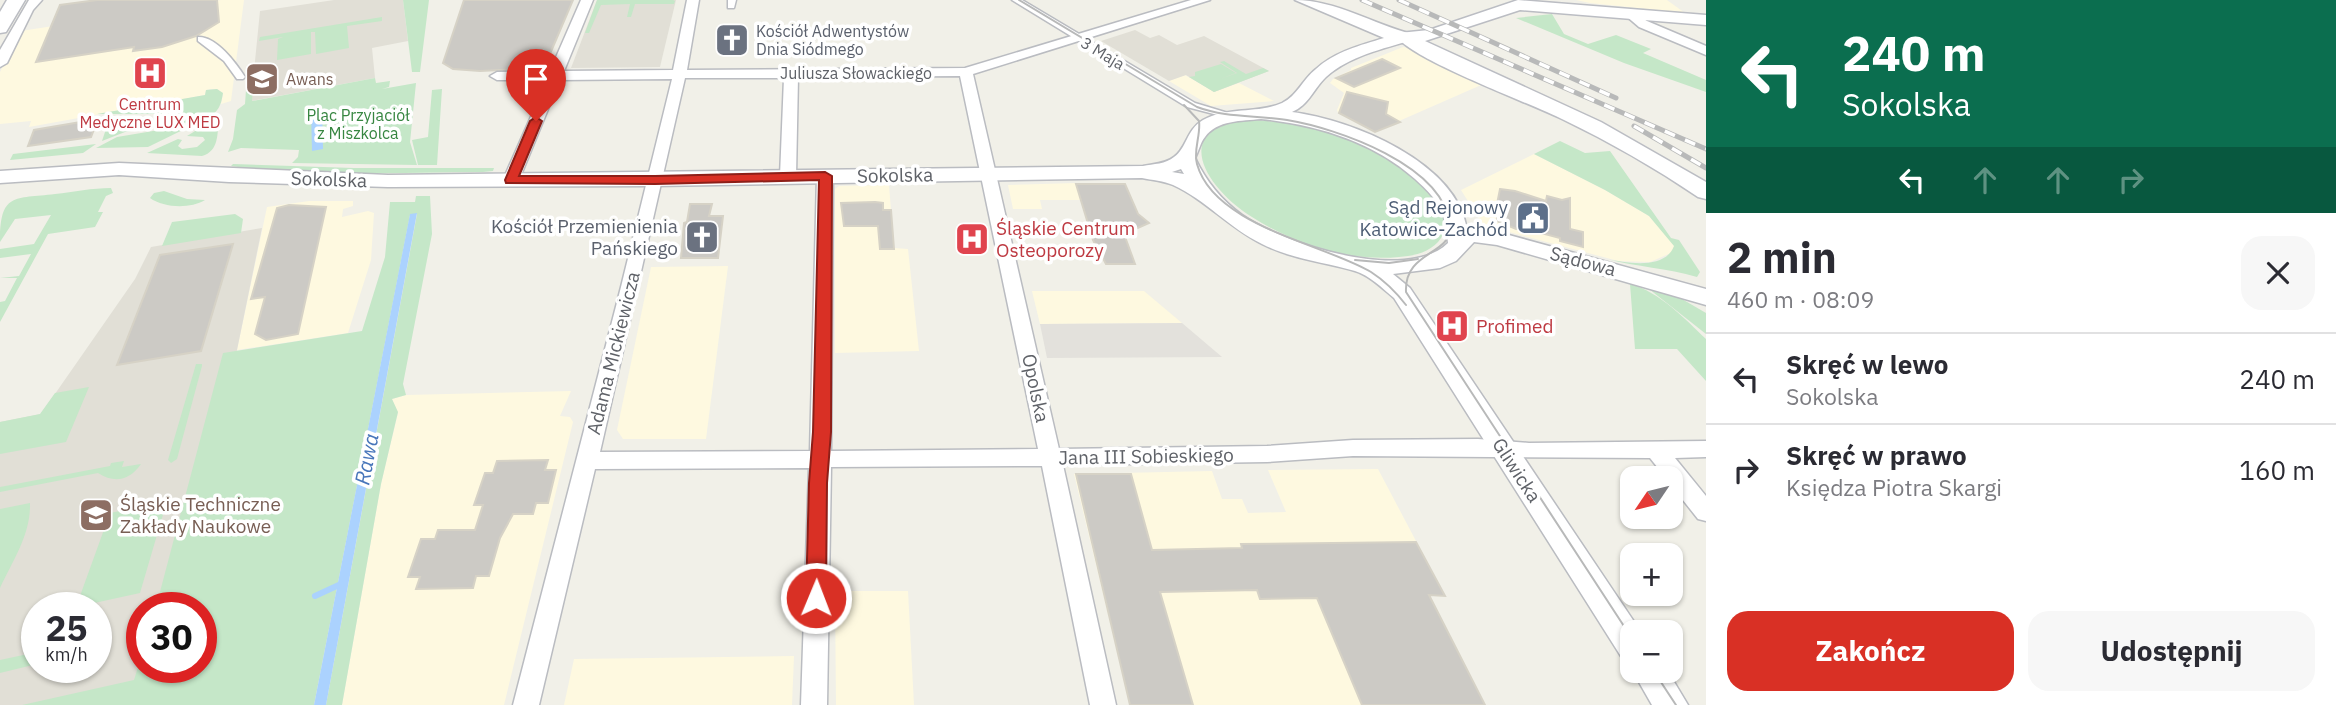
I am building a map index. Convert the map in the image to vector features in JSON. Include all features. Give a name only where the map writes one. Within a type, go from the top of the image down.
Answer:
[{"type":"main road","points":[[0,27],[16,0]]},
{"type":"main road","points":[[1406,37],[1432,35],[1519,5],[1559,4],[1632,15],[1706,20]]},
{"type":"main road","points":[[1406,37],[1437,55],[1614,135],[1706,192]]},
{"type":"street","points":[[0,63],[28,9],[36,0]]},
{"type":"street","points":[[511,180],[587,0]]},
{"type":"street","name":"Adama Mickiewicza","points":[[526,705],[655,180],[679,76],[692,0]]},
{"type":"street","name":"3 Maja","points":[[1016,0],[1191,105],[1242,114]]},
{"type":"street","name":"Juliusza Słowackiego","points":[[497,76],[966,72],[1204,0]]},
{"type":"street","points":[[1303,0],[1390,35],[1406,37]]},
{"type":"street","points":[[1318,0],[1392,28],[1406,37]]},
{"type":"street","points":[[1632,15],[1643,24],[1706,51]]},
{"type":"street","points":[[1242,114],[1316,122],[1360,137],[1400,158],[1432,182],[1450,202],[1456,214],[1459,242],[1456,250],[1444,259],[1407,265],[1359,264],[1311,255],[1278,243],[1235,219],[1208,197],[1185,157],[1202,129],[1214,121],[1242,114],[1290,107],[1304,96],[1318,75],[1333,64],[1406,37]]},
{"type":"street","points":[[201,38],[228,59],[240,77]]},
{"type":"street","name":"Opolska","points":[[966,72],[1104,705]]},
{"type":"street","points":[[788,176],[792,73]]},
{"type":"street","points":[[1191,105],[1202,129]]},
{"type":"street","name":"Sokolska","points":[[0,177],[119,169],[388,181],[655,180],[1142,172],[1170,167],[1185,157]]},
{"type":"street","name":"Sokolska","points":[[1142,172],[1178,179],[1208,197]]},
{"type":"street","name":"Sokolska","points":[[0,191],[96,178],[229,176]]},
{"type":"street","points":[[814,705],[825,176]]},
{"type":"street","name":"Sądowa","points":[[1459,242],[1471,235],[1490,237],[1706,297]]},
{"type":"street","name":"Gliwicka","points":[[1359,264],[1383,277],[1402,293],[1620,627]]},
{"type":"street","points":[[1402,293],[1399,277],[1407,265]]},
{"type":"street","name":"Jana III Sobieskiego","points":[[586,461],[1267,454],[1353,448],[1706,449]]},
{"type":"street","points":[[1655,449],[1706,512]]},
{"type":"street","points":[[1657,683],[1671,705]]},
{"type":"shaded area","points":[[221,0],[244,0],[231,101],[221,104],[223,94],[217,89],[211,89],[206,90],[205,95],[29,127],[31,121],[0,124],[0,72],[21,31]]},
{"type":"shaded area","points":[[334,0],[403,0],[408,41],[372,48],[375,78],[251,101],[260,11]]},
{"type":"shaded area","points":[[597,0],[676,0],[660,67],[571,68]]},
{"type":"shaded area","points":[[1576,0],[1667,0],[1685,13],[1590,3]]},
{"type":"shaded area","points":[[1135,30],[1150,38],[1159,35],[1177,45],[1204,36],[1269,71],[1214,92],[1186,75],[1169,81],[1101,41]]},
{"type":"shaded area","points":[[1403,47],[1488,82],[1374,132],[1338,113],[1344,93],[1330,83],[1333,79],[1351,68]]},
{"type":"shaded area","points":[[1185,75],[1214,92],[1239,83],[1274,101],[1211,106],[1169,81]]},
{"type":"shaded area","points":[[1534,154],[1649,216],[1675,246],[1671,253],[1650,262],[1618,261],[1483,225],[1461,190]]},
{"type":"shaded area","points":[[1076,183],[1081,200],[1040,200],[1042,209],[1013,209],[1008,185]]},
{"type":"shaded area","points":[[889,185],[894,248],[908,249],[919,351],[835,353],[835,189],[839,186]]},
{"type":"shaded area","points":[[309,201],[353,201],[353,206],[343,209],[342,217],[368,211],[374,213],[371,260],[348,333],[237,350],[267,207]]},
{"type":"shaded area","name":"Śląskie Techniczne Zakłady Naukowe","points":[[262,228],[237,350],[172,592],[126,592],[126,683],[144,683],[145,687],[60,705],[0,705],[0,422],[41,414],[135,279],[151,247]]},
{"type":"shaded area","points":[[728,266],[706,439],[623,439],[617,430],[651,267]]},
{"type":"shaded area","points":[[1032,291],[1144,291],[1182,323],[1040,324]]},
{"type":"shaded area","points":[[1182,323],[1222,357],[1047,358],[1040,324]]},
{"type":"shaded area","points":[[571,391],[560,416],[570,417],[573,422],[504,705],[342,705],[381,484],[398,413],[392,399],[406,395]]},
{"type":"shaded area","points":[[1378,469],[1445,596],[1430,596],[1485,705],[1130,705],[1074,474],[1212,471],[1222,499],[1242,499],[1248,513],[1286,512],[1268,470]]},
{"type":"shaded area","points":[[835,591],[908,591],[914,705],[836,705]]},
{"type":"shaded area","points":[[794,656],[792,705],[564,705],[574,659]]},
{"type":"green space","points":[[403,0],[429,0],[420,72],[412,72]]},
{"type":"green space","points":[[597,0],[675,1],[674,4],[635,4],[631,17],[627,17],[630,4],[601,5],[589,33],[585,33]]},
{"type":"green space","points":[[1552,14],[1564,34],[1588,44],[1616,35],[1651,49],[1643,53],[1706,80],[1706,92],[1624,63],[1516,18]]},
{"type":"green space","points":[[382,17],[382,21],[347,26],[349,48],[316,54],[315,32],[311,32],[311,54],[277,60],[278,39],[283,37],[259,41],[260,37]]},
{"type":"green space","points":[[1224,61],[1246,74],[1263,68],[1269,71],[1214,92],[1189,77],[1195,76],[1195,72],[1221,64],[1236,73],[1220,79],[1237,73],[1220,62]]},
{"type":"green space","name":"Plac Przyjaciół z Miszkolca","points":[[254,75],[252,101],[375,78],[376,83],[390,81],[389,87],[382,89],[416,83],[410,142],[417,165],[292,163],[298,157],[299,150],[241,148],[228,152],[233,139],[237,110],[245,104],[247,76]]},
{"type":"green space","points":[[217,89],[223,93],[220,105],[217,111],[207,118],[179,114],[97,114],[205,95],[206,90]]},
{"type":"green space","points":[[442,89],[437,165],[418,165],[412,140],[428,137],[432,90]]},
{"type":"green space","points":[[110,117],[196,121],[125,132],[102,141]]},
{"type":"green space","points":[[219,119],[216,142],[208,154],[147,153],[178,139],[182,140],[178,146],[182,149],[197,147],[205,140],[203,137],[187,136]]},
{"type":"green space","points":[[1253,120],[1326,132],[1350,140],[1394,162],[1413,177],[1437,204],[1444,221],[1441,238],[1433,247],[1417,254],[1360,257],[1304,243],[1252,217],[1220,190],[1202,159],[1202,145],[1210,133],[1226,124]]},
{"type":"green space","points":[[195,124],[148,147],[96,148],[117,137]]},
{"type":"green space","points":[[1560,141],[1585,153],[1610,151],[1671,238],[1679,240],[1700,272],[1697,277],[1607,259],[1635,263],[1654,262],[1663,259],[1674,246],[1649,216],[1534,154]]},
{"type":"green space","points":[[96,144],[83,153],[10,160],[13,154]]},
{"type":"green space","points":[[231,166],[354,168],[494,168],[493,171],[483,172],[325,173],[262,170]]},
{"type":"green space","points":[[111,188],[113,193],[106,196],[98,212],[103,212],[95,227],[48,234],[0,322],[0,302],[5,301],[17,278],[0,278],[19,276],[31,254],[0,258],[0,249],[34,244],[51,215],[15,219],[0,242],[3,214],[7,206],[20,198]]},
{"type":"green space","points":[[164,191],[187,199],[205,200],[192,205],[177,206],[162,204],[150,198],[154,193]]},
{"type":"green space","points":[[416,196],[430,196],[432,234],[403,384],[406,395],[392,399],[398,412],[381,484],[342,705],[326,705],[417,214],[410,215],[314,705],[22,705],[126,682],[217,683],[217,592],[160,592],[223,353],[362,331],[385,257],[390,202],[415,202]]},
{"type":"green space","points":[[235,214],[243,219],[241,233],[162,246],[172,222]]},
{"type":"green space","points":[[1630,284],[1662,300],[1706,339],[1706,381],[1677,349],[1635,349]]},
{"type":"green space","points":[[1649,289],[1675,295],[1706,313],[1706,334]]},
{"type":"green space","points":[[196,364],[202,366],[177,459],[171,463],[168,460]]},
{"type":"green space","points":[[89,387],[66,442],[0,454],[0,422],[40,414],[55,393]]},
{"type":"green space","points":[[124,461],[122,467],[141,464],[132,474],[122,479],[98,473],[0,492],[0,487]]},
{"type":"green space","points":[[167,501],[140,592],[126,592],[126,596],[112,599],[112,592],[81,592],[110,513]]},
{"type":"green space","points":[[30,503],[28,525],[0,588],[0,509]]},
{"type":"green space","points":[[21,655],[21,668],[0,673],[0,660]]},
{"type":"water","points":[[322,108],[323,149],[312,151],[311,110]]},
{"type":"water","name":"Rawa","points":[[417,213],[326,705],[314,705],[410,214]]},
{"type":"building","points":[[97,0],[217,0],[219,22],[196,36],[162,47],[133,51],[134,47],[36,62],[60,5]]},
{"type":"building","points":[[464,0],[573,0],[544,68],[480,71],[453,69],[443,63]]},
{"type":"building","points":[[1382,59],[1400,68],[1354,87],[1336,78]]},
{"type":"building","points":[[1347,92],[1388,102],[1386,114],[1400,122],[1375,132],[1339,113]]},
{"type":"building","points":[[98,119],[91,137],[28,146],[34,130]]},
{"type":"building","points":[[1076,184],[1125,184],[1138,214],[1149,223],[1124,234],[1135,264],[1106,264],[1093,240]]},
{"type":"building","name":"Sąd Rejonowy Katowice-Zachód","points":[[1500,189],[1546,201],[1547,196],[1562,200],[1570,198],[1570,229],[1583,232],[1583,247],[1560,241],[1560,238],[1522,228],[1516,229],[1497,221],[1495,214]]},
{"type":"building","points":[[841,203],[883,203],[883,210],[891,210],[894,249],[880,249],[878,226],[844,226]]},
{"type":"building","name":"Kościół Przemienienia Pańskiego","points":[[690,204],[712,204],[709,216],[723,216],[718,258],[681,258],[684,223],[687,222]]},
{"type":"building","points":[[289,205],[326,207],[298,334],[266,340],[255,334],[265,297],[251,299],[277,208]]},
{"type":"building","points":[[233,244],[201,351],[117,365],[160,255]]},
{"type":"building","points":[[548,460],[545,470],[556,470],[548,503],[536,503],[533,514],[513,514],[500,538],[489,576],[476,576],[473,588],[416,589],[420,577],[408,577],[421,539],[435,539],[438,530],[475,530],[483,505],[474,505],[485,473],[493,473],[497,461]]},
{"type":"building","points":[[1076,474],[1131,474],[1152,550],[1242,548],[1241,544],[1416,542],[1445,596],[1429,595],[1485,705],[1362,705],[1317,598],[1260,599],[1257,590],[1160,592],[1193,705],[1130,705]]},
{"type":"waterway","points":[[315,596],[341,584]]},
{"type":"tram line","points":[[1019,0],[1197,107],[1230,115],[1287,120],[1332,131],[1385,153],[1429,185],[1444,204],[1450,226],[1449,236],[1412,268],[1407,278],[1406,292],[1620,620]]},
{"type":"tram line","points":[[1184,105],[1199,121],[1197,164],[1207,185],[1225,203],[1273,231],[1371,272],[1390,287],[1406,305]]},
{"type":"tram line","points":[[1355,260],[1389,263],[1418,259]]},
{"type":"tram line","points":[[1662,683],[1676,705]]},
{"type":"railway","points":[[1362,0],[1706,149]]},
{"type":"railway","points":[[1399,0],[1616,98]]},
{"type":"railway","points":[[1634,126],[1706,168]]},
{"type":"place","name":"Kościół Adwentystów Dnia Siódmego","points":[[732,40]]},
{"type":"place","name":"Centrum Medyczne LUX MED","points":[[150,73]]},
{"type":"place","name":"Awans","points":[[262,79]]},
{"type":"place","name":"Sąd Rejonowy Katowice-Zachód","points":[[1533,218]]},
{"type":"place","name":"Kościół Przemienienia Pańskiego","points":[[702,237]]},
{"type":"place","name":"Śląskie Centrum Osteoporozy","points":[[972,239]]},
{"type":"place","name":"Profimed","points":[[1452,326]]},
{"type":"place","name":"Śląskie Techniczne Zakłady Naukowe","points":[[96,515]]},
{"type":"route","points":[[536,121],[511,180],[825,176],[822,432],[818,483],[816,598]]}]
